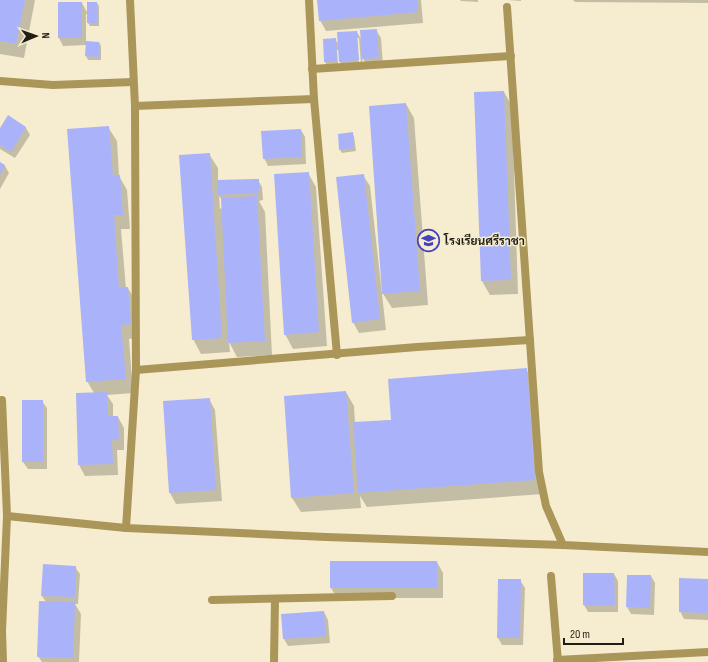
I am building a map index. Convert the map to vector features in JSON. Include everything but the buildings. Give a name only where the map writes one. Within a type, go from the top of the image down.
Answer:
[{"type":"lane","points":[[126,528],[136,370],[135,106],[130,0]]},
{"type":"lane","points":[[310,0],[314,99],[337,354]]},
{"type":"lane","points":[[507,7],[539,472],[546,506],[563,545]]},
{"type":"lane","points":[[312,69],[510,56]]},
{"type":"lane","points":[[0,81],[53,85],[133,82]]},
{"type":"lane","points":[[135,106],[314,99]]},
{"type":"lane","points":[[136,370],[417,347],[530,340]]},
{"type":"lane","points":[[2,400],[2,468],[7,516],[1,631],[3,662]]},
{"type":"lane","points":[[7,516],[126,528],[708,552]]},
{"type":"lane","points":[[551,576],[558,661],[708,652]]},
{"type":"lane","points":[[212,600],[392,596]]},
{"type":"lane","points":[[274,662],[275,599]]},
{"type":"place","name":"โรงเรียนศรีราชา","points":[[429,241]]}]
